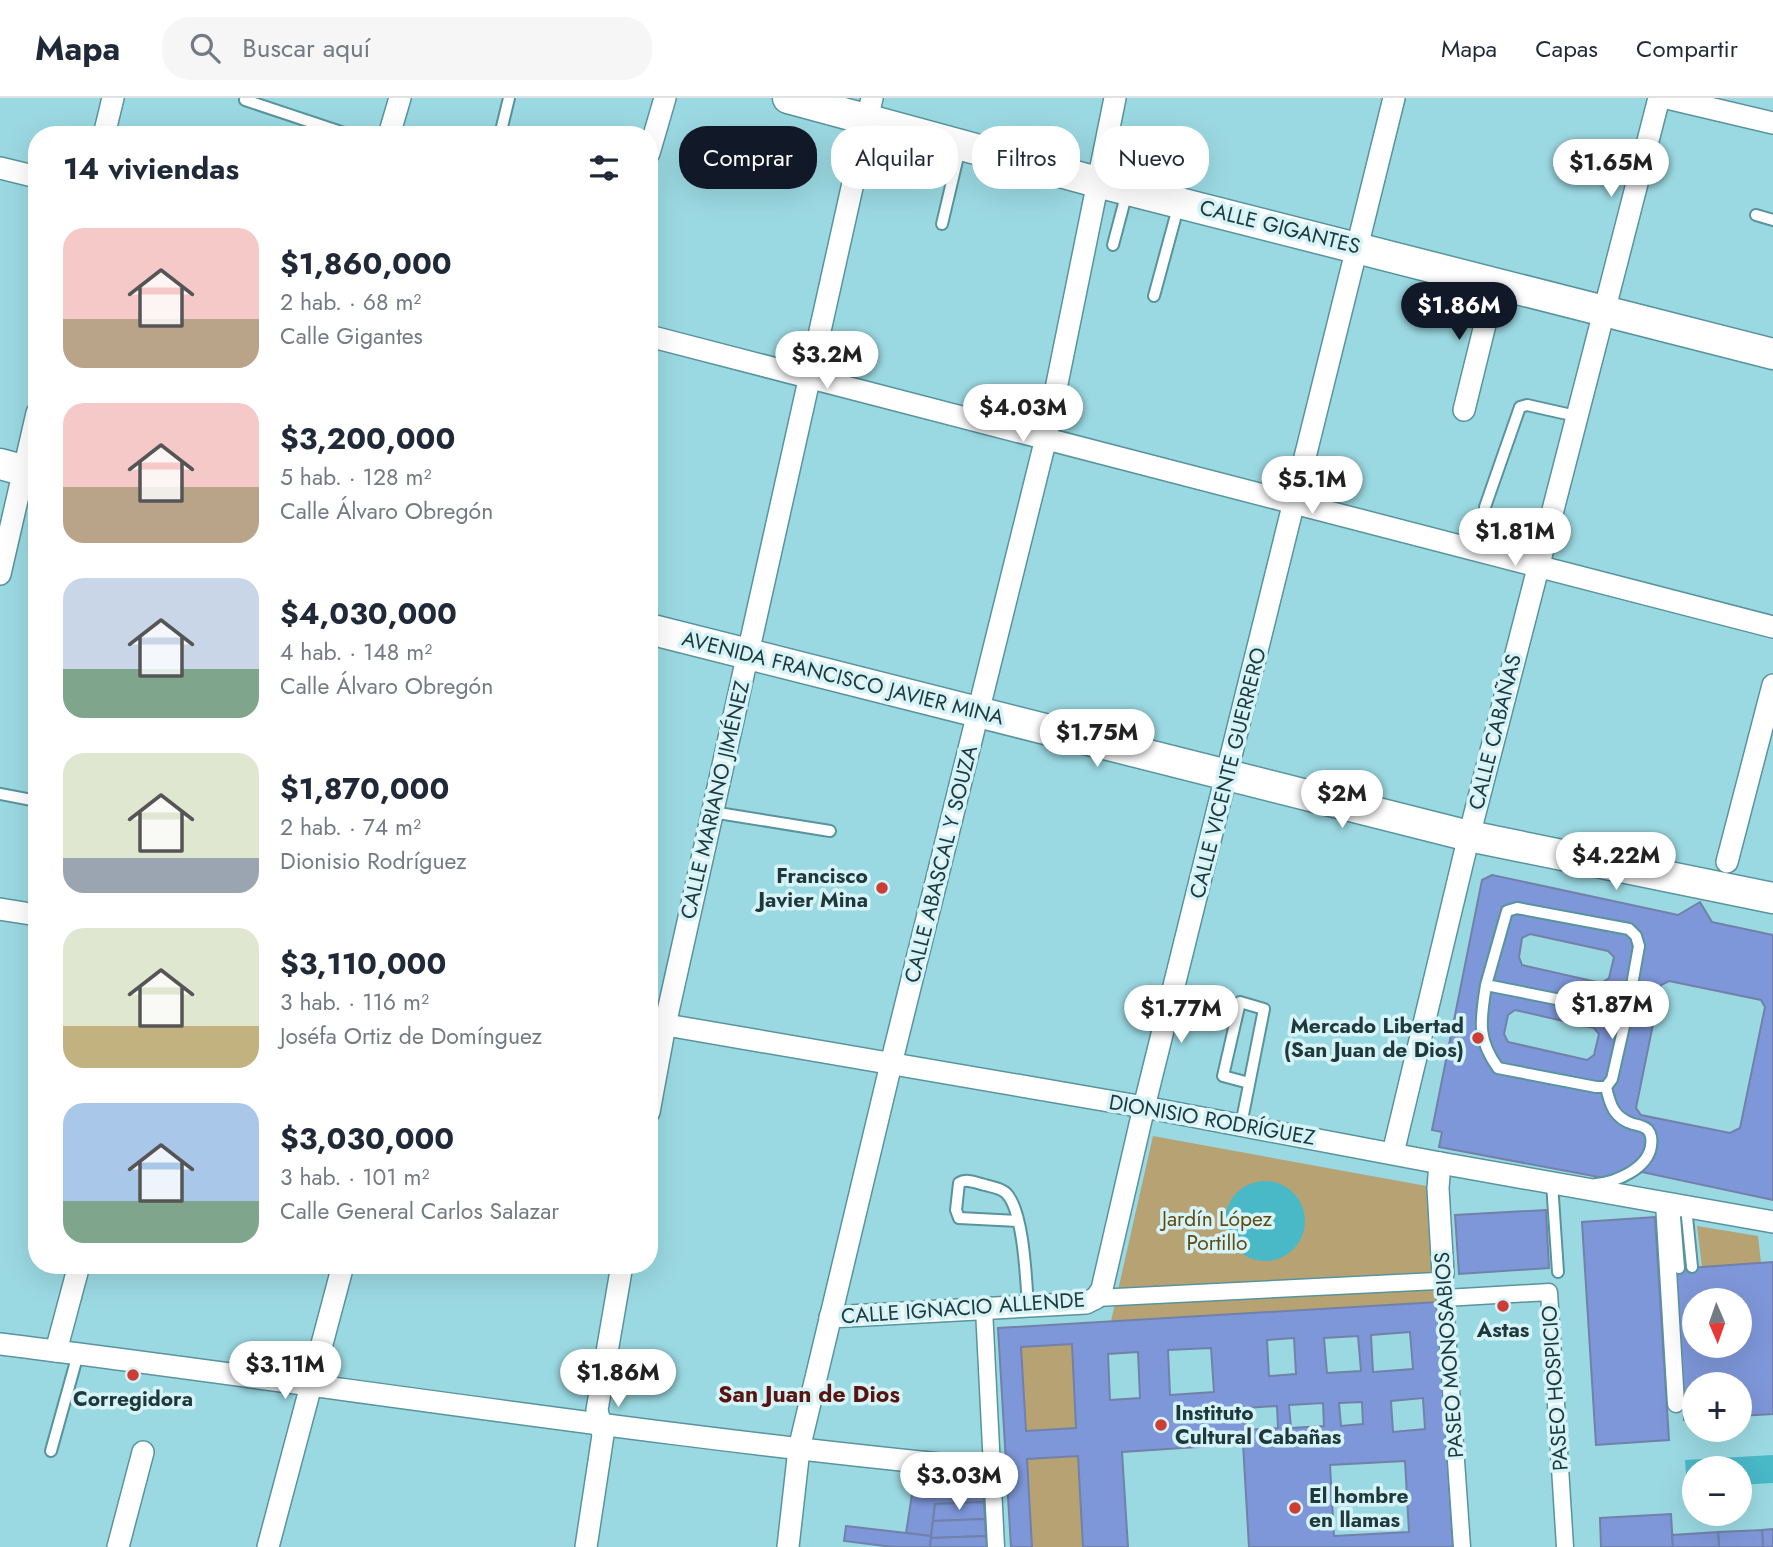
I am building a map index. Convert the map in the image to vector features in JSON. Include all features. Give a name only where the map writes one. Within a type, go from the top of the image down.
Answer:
[{"type":"main road","name":"CALLE GIGANTES","points":[[788,98],[870,109],[960,145],[1094,180]]},
{"type":"main road","name":"CALLE GIGANTES","points":[[1128,189],[1773,354]]},
{"type":"main road","name":"AVENIDA FRANCISCO JAVIER MINA","points":[[658,631],[1469,836],[1773,898]]},
{"type":"street","points":[[106,126],[113,98]]},
{"type":"street","points":[[392,126],[400,98]]},
{"type":"street","points":[[657,126],[665,98]]},
{"type":"street","name":"CALLE ABASCAL Y SOUZA","points":[[1109,126],[1115,98]]},
{"type":"street","name":"CALLE VICENTE GUERRERO","points":[[1096,1298],[1102,1289],[1144,1107],[1394,98]]},
{"type":"street","name":"CALLE CABAÑAS","points":[[1393,1153],[1469,836],[1659,98]]},
{"type":"street","points":[[1667,98],[1723,104],[1773,123]]},
{"type":"street","name":"CALLE MARIANO JIMÉNEZ","points":[[658,1019],[712,812],[870,109]]},
{"type":"street","points":[[0,167],[28,175]]},
{"type":"street","name":"CALLE ABASCAL Y SOUZA","points":[[788,1547],[799,1449],[1046,438],[1095,189]]},
{"type":"street","points":[[1464,410],[1495,284]]},
{"type":"street","points":[[658,338],[1773,627]]},
{"type":"street","points":[[0,574],[20,469],[28,443]]},
{"type":"street","points":[[1727,863],[1773,685]]},
{"type":"street","points":[[0,909],[28,914]]},
{"type":"street","name":"DIONISIO RODRÍGUEZ","points":[[658,1023],[1144,1107],[1773,1223]]},
{"type":"street","name":"PASEO MONOSABIOS","points":[[1440,1163],[1440,1278],[1445,1298],[1462,1547]]},
{"type":"street","points":[[1675,1205],[1676,1404]]},
{"type":"street","points":[[56,1351],[77,1274]]},
{"type":"street","points":[[268,1547],[341,1274]]},
{"type":"street","points":[[586,1547],[603,1434],[597,1410],[620,1274]]},
{"type":"street","points":[[1096,1298],[1440,1278]]},
{"type":"street","name":"PASEO HOSPICIO","points":[[1445,1298],[1549,1292],[1564,1547]]},
{"type":"street","name":"CALLE IGNACIO ALLENDE","points":[[830,1317],[1086,1303],[1096,1298]]},
{"type":"street","points":[[984,1309],[996,1547]]},
{"type":"street","points":[[0,1344],[600,1424],[799,1449],[992,1469]]},
{"type":"street","points":[[118,1547],[143,1452]]},
{"type":"lane","points":[[502,126],[509,98]]},
{"type":"lane","points":[[245,100],[323,126]]},
{"type":"lane","points":[[942,224],[960,145]]},
{"type":"lane","points":[[1113,245],[1128,189]]},
{"type":"lane","points":[[1154,296],[1180,202]]},
{"type":"lane","points":[[1756,215],[1773,220]]},
{"type":"lane","points":[[1485,507],[1520,407],[1527,405],[1576,416]]},
{"type":"lane","points":[[0,794],[28,799]]},
{"type":"lane","points":[[712,812],[830,831]]},
{"type":"lane","points":[[1517,908],[1629,929],[1636,936],[1639,946],[1627,1013],[1612,1079],[1606,1087],[1498,1068],[1484,1043],[1480,1024],[1486,985],[1507,911],[1517,908]]},
{"type":"lane","points":[[1486,985],[1627,1013]]},
{"type":"lane","points":[[1241,1125],[1250,1083],[1264,1009],[1240,1002],[1223,1076],[1250,1083]]},
{"type":"lane","points":[[1522,1178],[1539,1172],[1598,1184],[1617,1180],[1643,1164],[1650,1153],[1650,1133],[1646,1128],[1621,1120],[1614,1112],[1606,1087]]},
{"type":"lane","points":[[1018,1221],[959,1218],[956,1210],[959,1183],[967,1180],[1003,1191],[1009,1197],[1018,1221],[1025,1262],[1028,1306]]},
{"type":"lane","points":[[1552,1183],[1558,1272]]},
{"type":"lane","points":[[1675,1205],[1692,1268]]},
{"type":"lane","points":[[1675,1205],[1679,1268]]},
{"type":"lane","points":[[51,1451],[78,1354]]},
{"type":"green space","name":"Jardín López Portillo","points":[[1153,1136],[1432,1187],[1438,1302],[1111,1321]]},
{"type":"green space","points":[[1697,1226],[1758,1236],[1761,1263],[1702,1267]]},
{"type":"green space","points":[[1072,1344],[1076,1428],[1026,1431],[1021,1347]]},
{"type":"green space","points":[[1078,1456],[1083,1547],[1032,1547],[1027,1459]]},
{"type":"water","points":[[1265,1181],[1280,1184],[1293,1193],[1302,1206],[1305,1221],[1302,1236],[1293,1249],[1280,1258],[1265,1261],[1250,1258],[1237,1249],[1228,1236],[1225,1221],[1228,1206],[1237,1193],[1250,1184]]},
{"type":"water","points":[[1773,1455],[1773,1483],[1752,1484],[1752,1456]]},
{"type":"building","name":"Mercado Libertad (San Juan de Dios)","points":[[1492,875],[1678,915],[1700,902],[1712,922],[1773,935],[1773,1200],[1642,1172],[1625,1182],[1439,1147],[1442,1132],[1432,1130],[1482,880]],"holes":[[[1530,934],[1608,951],[1614,957],[1609,978],[1601,983],[1522,965],[1519,957],[1522,938]],[[1669,981],[1761,1000],[1765,1007],[1740,1128],[1730,1133],[1641,1115],[1636,1108],[1661,985]],[[1515,1010],[1594,1028],[1599,1034],[1594,1055],[1587,1060],[1508,1042],[1504,1034],[1508,1015]]]},
{"type":"building","points":[[1546,1210],[1549,1268],[1459,1274],[1455,1215]]},
{"type":"building","points":[[1655,1217],[1669,1440],[1596,1445],[1582,1222]]},
{"type":"building","points":[[1773,1262],[1773,1414],[1752,1415],[1752,1372],[1682,1372],[1682,1386],[1675,1269]]},
{"type":"building","name":"Instituto Cultural Cabañas","points":[[1438,1302],[1453,1547],[1249,1547],[1243,1444],[1122,1452],[1128,1547],[1083,1547],[1078,1456],[1027,1459],[1032,1547],[1011,1547],[998,1328]],"holes":[[[1410,1332],[1413,1369],[1373,1372],[1371,1335]],[[1358,1336],[1361,1371],[1327,1373],[1324,1338]],[[1294,1338],[1296,1374],[1269,1376],[1267,1340]],[[1072,1344],[1076,1428],[1026,1431],[1021,1347]],[[1211,1348],[1214,1392],[1170,1395],[1168,1350]],[[1138,1352],[1140,1398],[1110,1400],[1108,1354]],[[1423,1398],[1425,1429],[1393,1432],[1391,1401]],[[1362,1402],[1363,1424],[1341,1426],[1339,1403]],[[1323,1403],[1324,1426],[1291,1428],[1289,1405]],[[1277,1406],[1278,1428],[1246,1430],[1245,1408]],[[1405,1461],[1409,1532],[1334,1536],[1330,1465]]]},
{"type":"building","points":[[915,1475],[964,1479],[965,1503],[935,1504],[931,1536],[906,1533]]},
{"type":"building","points":[[964,1479],[983,1480],[984,1502],[965,1503]]},
{"type":"building","points":[[984,1502],[985,1519],[933,1521],[935,1504]]},
{"type":"building","points":[[1671,1514],[1673,1547],[1601,1547],[1600,1518]]},
{"type":"building","points":[[985,1519],[986,1536],[931,1538],[933,1521]]},
{"type":"building","points":[[846,1526],[931,1536],[930,1547],[893,1547],[844,1541]]},
{"type":"building","points":[[1773,1529],[1773,1547],[1763,1547],[1762,1530]]},
{"type":"building","points":[[1762,1530],[1763,1547],[1719,1547],[1718,1532]]},
{"type":"building","points":[[1718,1532],[1719,1547],[1673,1547],[1672,1535]]},
{"type":"building","points":[[986,1536],[987,1547],[930,1547],[931,1538]]},
{"type":"place","name":"Francisco Javier Mina","points":[[882,888]]},
{"type":"place","name":"Mercado Libertad (San Juan de Dios)","points":[[1478,1038]]},
{"type":"place","name":"Astas","points":[[1503,1306]]},
{"type":"place","name":"Corregidora","points":[[133,1375]]},
{"type":"place","name":"Instituto Cultural Cabañas","points":[[1161,1425]]},
{"type":"place","name":"El hombre en llamas","points":[[1295,1508]]},
{"type":"district","name":"San Juan de Dios","points":[[809,1394]]}]
